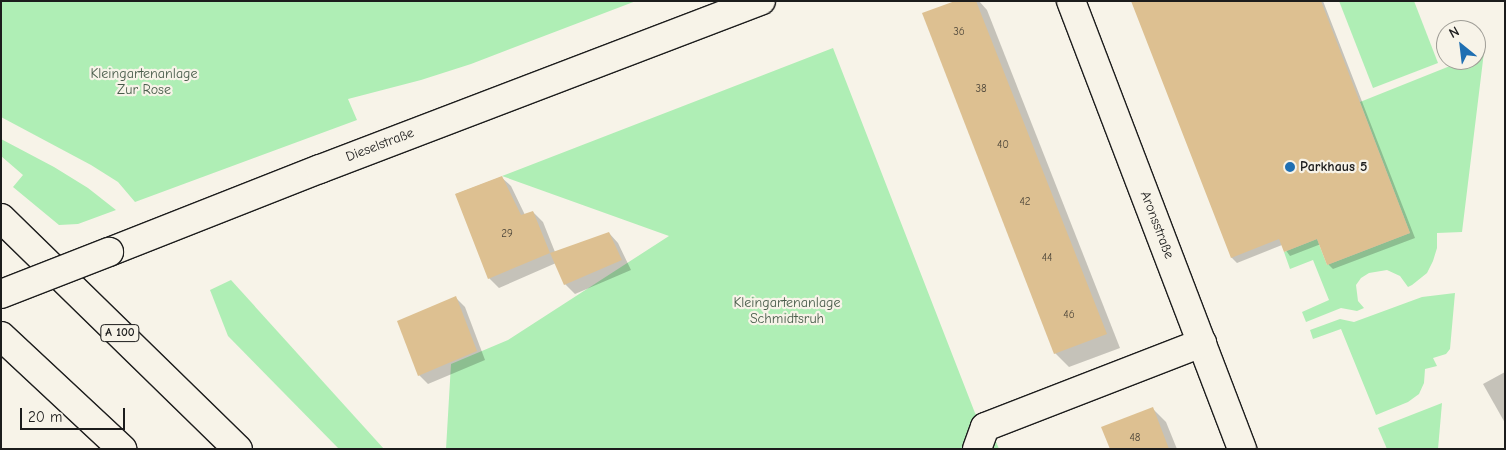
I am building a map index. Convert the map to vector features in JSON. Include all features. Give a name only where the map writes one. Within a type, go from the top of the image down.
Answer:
[{"type":"main road","name":"Dieselstraße","points":[[1,294],[329,165],[761,1]]},
{"type":"main road","name":"Aronsstraße","points":[[1072,1],[1242,449]]},
{"type":"main road","name":"A 100","points":[[1,218],[238,449]]},
{"type":"main road","points":[[1,336],[122,449]]},
{"type":"main road","points":[[977,449],[985,427],[1202,343]]},
{"type":"green space","name":"Kleingartenanlage Zur Rose","points":[[1,1],[636,1],[471,64],[421,80],[348,99],[357,120],[135,202],[118,182],[91,165],[1,117]]},
{"type":"green space","points":[[1339,1],[1414,1],[1436,58],[1436,64],[1373,88]]},
{"type":"green space","name":"Kleingartenanlage Schmidtsruh","points":[[833,48],[975,413],[995,439],[999,449],[446,449],[451,364],[508,340],[669,236],[502,176]]},
{"type":"green space","points":[[1440,70],[1482,70],[1462,232],[1437,233],[1437,248],[1433,261],[1427,273],[1412,285],[1408,287],[1400,276],[1387,270],[1369,273],[1361,278],[1356,285],[1358,301],[1364,308],[1357,311],[1341,308],[1306,322],[1302,312],[1329,300],[1313,260],[1290,269],[1284,252],[1317,239],[1327,265],[1410,233],[1360,102]]},
{"type":"green space","points":[[1,139],[54,167],[88,188],[116,210],[78,224],[59,225],[13,187],[23,175],[1,156]]},
{"type":"green space","points":[[231,280],[384,449],[339,449],[228,336],[210,290]]},
{"type":"green space","points":[[1455,293],[1450,349],[1446,354],[1433,358],[1437,366],[1425,369],[1424,383],[1419,394],[1408,402],[1376,415],[1341,329],[1313,339],[1310,330],[1340,319],[1354,322],[1422,297]]},
{"type":"green space","points":[[1442,403],[1438,449],[1387,449],[1378,428]]},
{"type":"building","points":[[955,1],[976,1],[1107,334],[1054,354],[922,13]]},
{"type":"building","name":"Parkhaus 5","points":[[1131,1],[1321,1],[1410,233],[1327,265],[1317,239],[1284,252],[1279,239],[1231,258]]},
{"type":"building","points":[[502,176],[521,215],[533,211],[550,253],[488,279],[455,194]]},
{"type":"building","points":[[609,232],[622,260],[564,285],[550,253]]},
{"type":"building","points":[[456,296],[477,351],[418,376],[397,321]]},
{"type":"building","points":[[1153,407],[1169,449],[1110,449],[1101,427]]},
{"type":"place","name":"Parkhaus 5","points":[[1290,167]]}]
